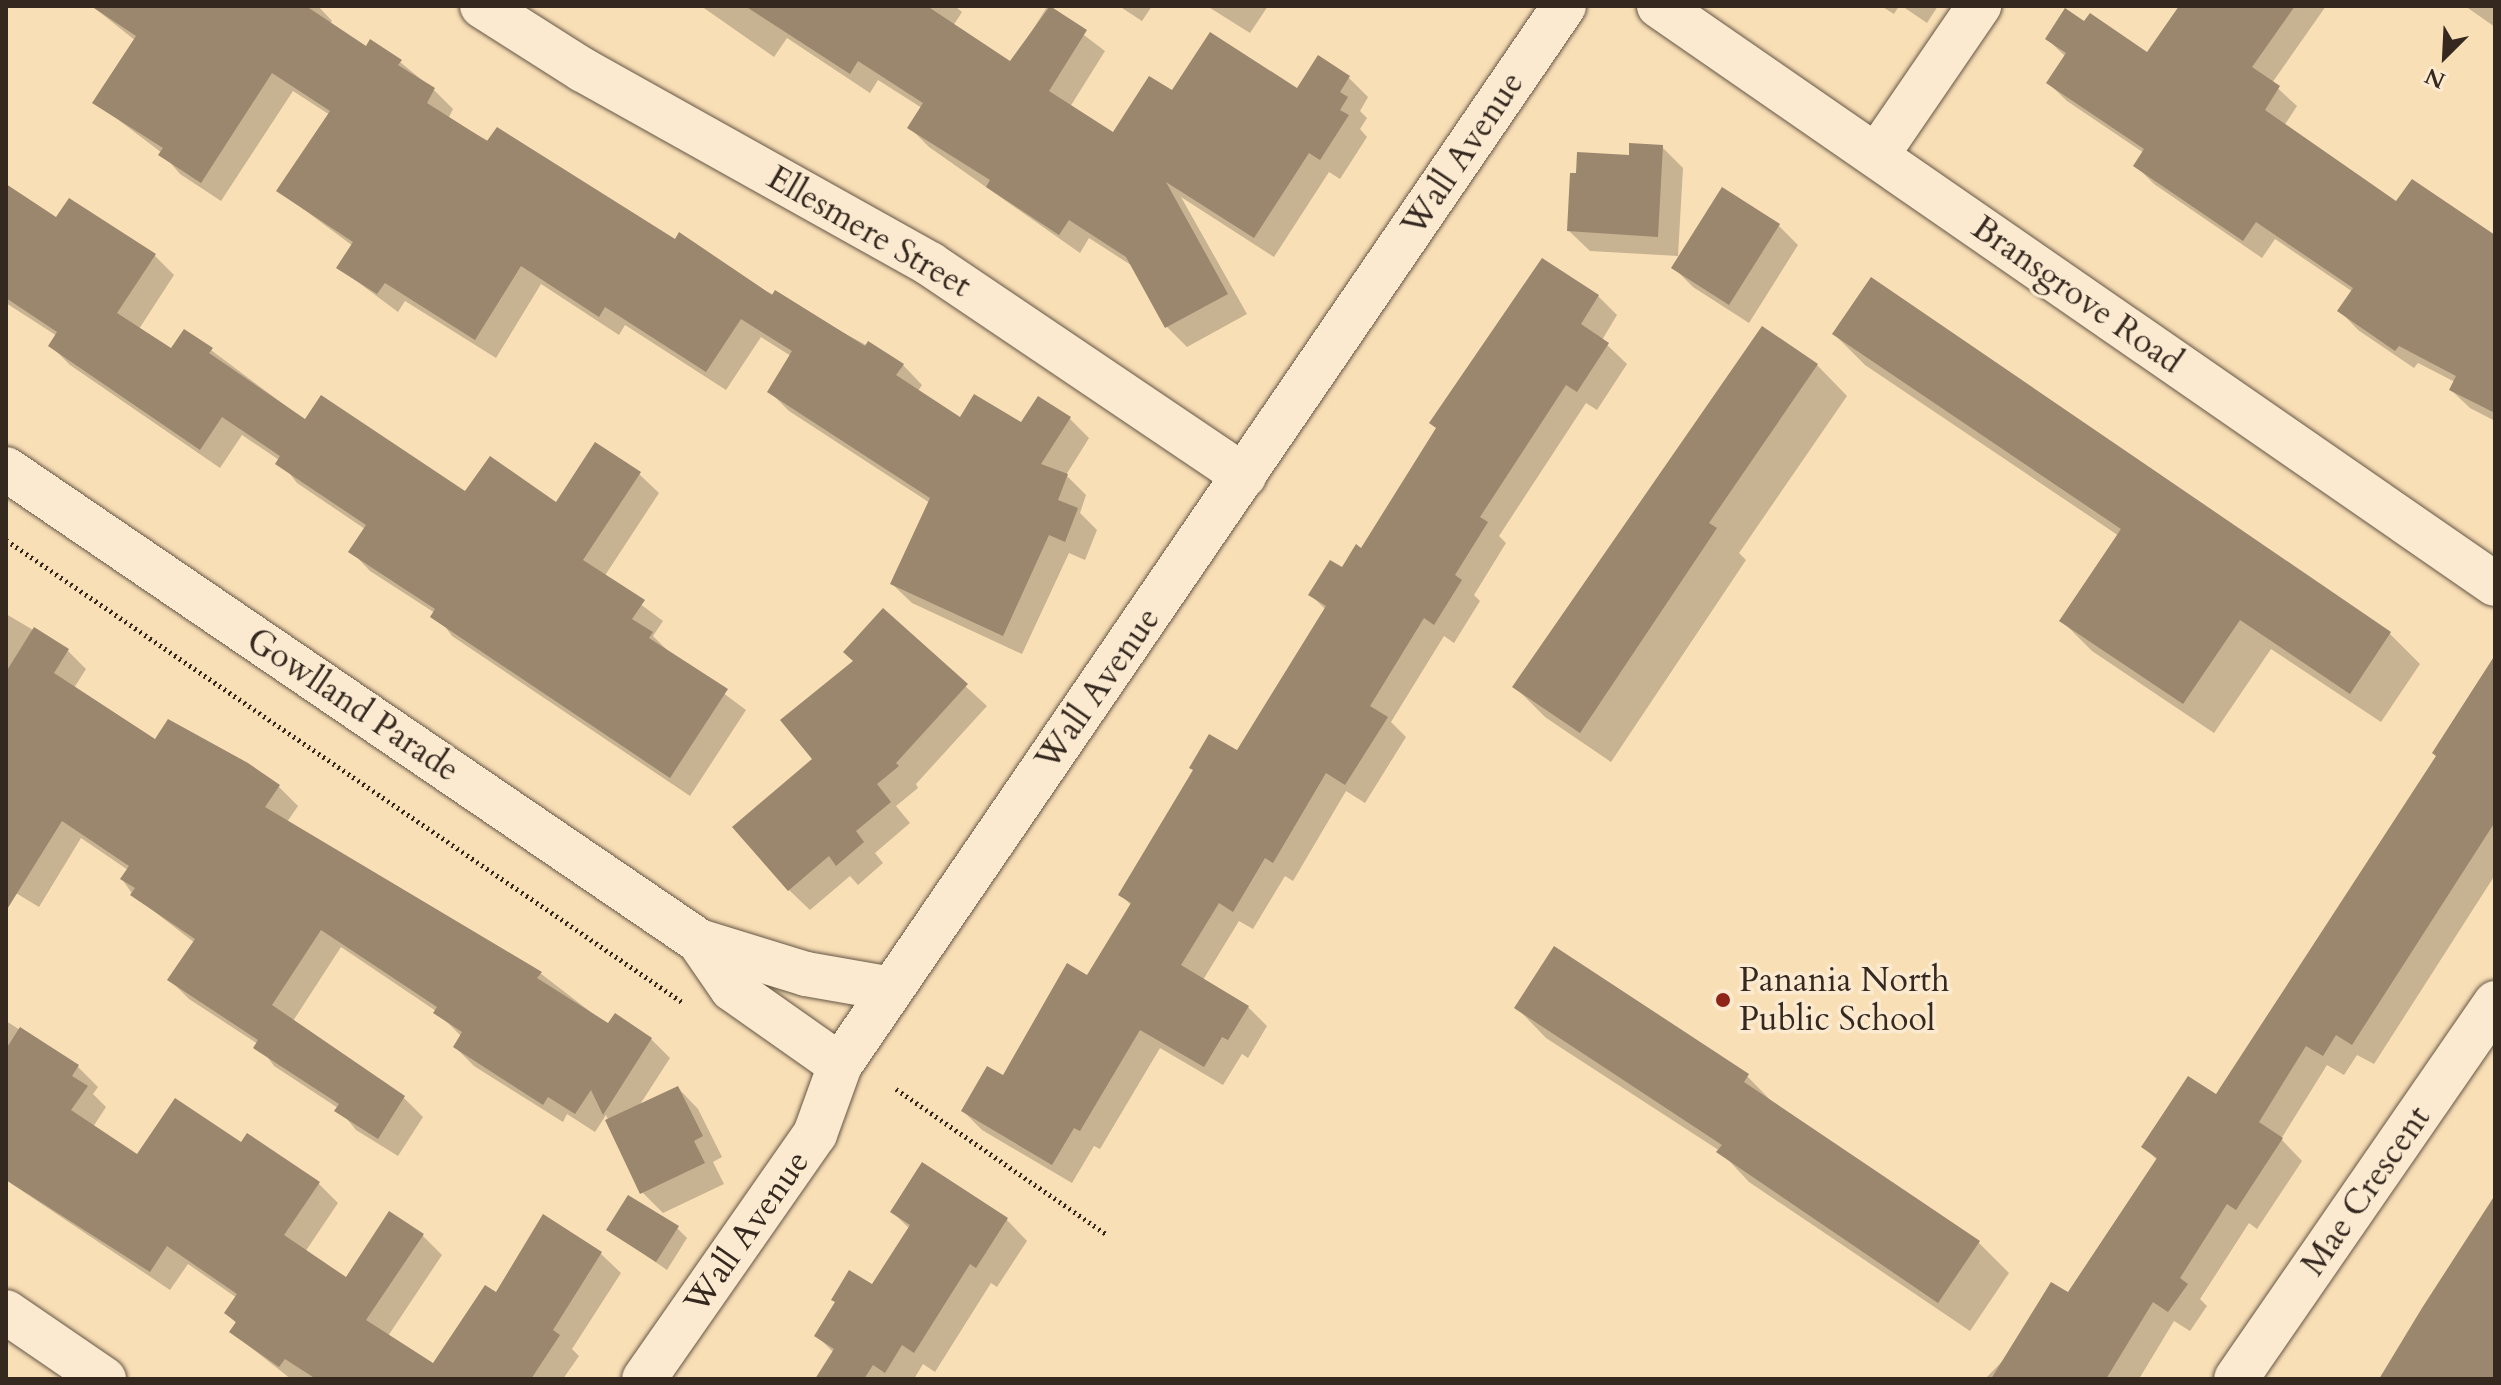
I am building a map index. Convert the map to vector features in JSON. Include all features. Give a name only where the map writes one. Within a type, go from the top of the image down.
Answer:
[{"type":"street","name":"Ellesmere Street","points":[[482,6],[583,70],[930,264],[1244,476]]},
{"type":"street","name":"Wall Avenue","points":[[644,1379],[815,1134],[840,1065],[1564,6]]},
{"type":"street","name":"Bransgrove Road","points":[[1659,6],[2495,584]]},
{"type":"street","points":[[1877,155],[1979,6]]},
{"type":"street","name":"Gowlland Parade","points":[[6,469],[699,941],[806,974],[892,989]]},
{"type":"street","name":"Gowlland Parade","points":[[699,941],[732,989],[840,1065]]},
{"type":"street","name":"Mae Crescent","points":[[2236,1379],[2495,1003]]},
{"type":"street","points":[[6,1312],[104,1379]]},
{"type":"path","points":[[6,540],[689,1006]]},
{"type":"path","points":[[896,1089],[1108,1235]]},
{"type":"building","points":[[91,6],[306,6],[366,46],[370,39],[402,60],[398,65],[435,88],[427,103],[487,141],[497,127],[675,239],[679,232],[772,295],[775,290],[865,346],[868,341],[904,364],[896,375],[960,417],[974,394],[1021,422],[1038,396],[1071,417],[1041,464],[1068,474],[1058,500],[1078,508],[1065,542],[1049,535],[1003,636],[890,584],[930,498],[767,392],[792,351],[741,319],[706,372],[605,307],[599,317],[521,266],[475,340],[385,283],[377,294],[336,268],[353,242],[276,191],[330,111],[272,73],[201,183],[158,155],[163,148],[92,103],[136,36]]},
{"type":"building","points":[[745,6],[927,6],[1010,61],[1050,6],[1087,30],[1049,91],[1113,132],[1149,76],[1172,90],[1210,32],[1297,88],[1318,55],[1350,76],[1340,92],[1348,97],[1340,110],[1349,115],[1320,160],[1309,153],[1254,238],[1166,182],[1228,294],[1165,328],[1126,257],[1069,220],[1059,235],[986,187],[990,180],[907,128],[923,103],[858,61],[850,74]]},
{"type":"building","points":[[2179,6],[2295,6],[2252,67],[2280,86],[2265,110],[2396,201],[2412,179],[2495,235],[2495,413],[2449,390],[2456,376],[2399,346],[2395,351],[2337,311],[2353,288],[2256,222],[2243,241],[2133,166],[2144,149],[2046,83],[2066,53],[2045,39],[2065,8],[2084,21],[2090,13],[2147,52]]},
{"type":"building","points":[[1629,143],[1663,145],[1658,237],[1567,231],[1570,173],[1576,173],[1577,152],[1629,155]]},
{"type":"building","points":[[6,184],[56,217],[69,198],[156,254],[117,313],[171,348],[184,329],[213,348],[209,353],[305,419],[321,395],[465,491],[490,456],[556,502],[595,442],[641,472],[583,560],[645,600],[632,619],[653,632],[649,638],[728,689],[670,778],[430,617],[435,609],[348,552],[366,525],[275,464],[280,456],[222,417],[200,450],[48,346],[57,332],[6,298]]},
{"type":"building","points":[[1722,187],[1780,224],[1729,305],[1671,268]]},
{"type":"building","points":[[1542,258],[1599,295],[1581,324],[1609,343],[1577,392],[1566,385],[1480,517],[1488,522],[1455,575],[1462,580],[1434,625],[1424,618],[1370,706],[1388,717],[1345,785],[1326,773],[1273,863],[1265,858],[1233,912],[1219,903],[1181,965],[1249,1006],[1228,1040],[1222,1037],[1204,1067],[1140,1030],[1080,1131],[1074,1128],[1052,1165],[961,1111],[987,1066],[1003,1075],[1067,963],[1087,975],[1131,903],[1118,895],[1193,770],[1189,768],[1209,734],[1237,750],[1326,606],[1308,595],[1330,560],[1342,567],[1356,544],[1361,548],[1436,428],[1429,423]]},
{"type":"building","points":[[1871,277],[2391,632],[2350,694],[2240,620],[2183,704],[2059,621],[2121,529],[1832,334]]},
{"type":"building","points":[[1762,326],[1818,364],[1709,523],[1717,528],[1580,733],[1512,687]]},
{"type":"building","points":[[883,608],[968,684],[896,763],[899,766],[877,784],[891,802],[856,831],[864,842],[836,866],[829,856],[788,891],[732,827],[812,759],[780,720],[853,661],[843,652]]},
{"type":"building","points":[[34,627],[69,649],[54,673],[155,739],[168,719],[248,763],[280,785],[265,807],[542,972],[537,978],[608,1023],[615,1013],[652,1038],[603,1115],[591,1090],[575,1114],[548,1097],[543,1105],[453,1047],[462,1032],[433,1013],[437,1007],[321,930],[272,1005],[405,1096],[378,1139],[334,1111],[339,1104],[253,1048],[258,1040],[167,980],[195,939],[130,895],[135,888],[120,879],[129,866],[62,821],[6,911],[6,672]]},
{"type":"building","points":[[2495,655],[2495,822],[2352,1045],[2336,1035],[2323,1056],[2306,1046],[2259,1122],[2283,1138],[2236,1210],[2227,1204],[2180,1278],[2188,1284],[2168,1312],[2153,1302],[2106,1379],[1991,1379],[2051,1282],[2068,1292],[2157,1158],[2141,1147],[2188,1076],[2216,1094],[2436,756],[2432,753]]},
{"type":"building","points":[[1554,946],[1749,1074],[1744,1082],[1980,1241],[1938,1303],[1716,1152],[1722,1145],[1514,1008]]},
{"type":"building","points":[[20,1027],[79,1065],[72,1076],[88,1086],[71,1110],[137,1154],[175,1098],[241,1142],[247,1133],[320,1182],[284,1235],[346,1277],[389,1211],[424,1234],[366,1320],[433,1363],[485,1285],[496,1292],[543,1214],[602,1252],[553,1330],[560,1335],[531,1379],[316,1379],[285,1359],[279,1367],[229,1332],[236,1322],[224,1313],[237,1294],[167,1246],[150,1272],[6,1180],[6,1049]]},
{"type":"building","points":[[678,1086],[703,1136],[694,1141],[705,1163],[640,1194],[605,1120]]},
{"type":"building","points":[[922,1162],[1008,1218],[976,1268],[970,1264],[914,1353],[902,1345],[885,1373],[873,1365],[864,1379],[815,1379],[834,1349],[814,1336],[835,1302],[831,1300],[849,1270],[872,1284],[910,1225],[890,1212]]},
{"type":"building","points":[[628,1195],[679,1226],[656,1262],[606,1230]]},
{"type":"building","points":[[2495,1195],[2495,1379],[2379,1379],[2422,1308]]},
{"type":"place","name":"Panania North Public School","points":[[1723,1000]]}]
